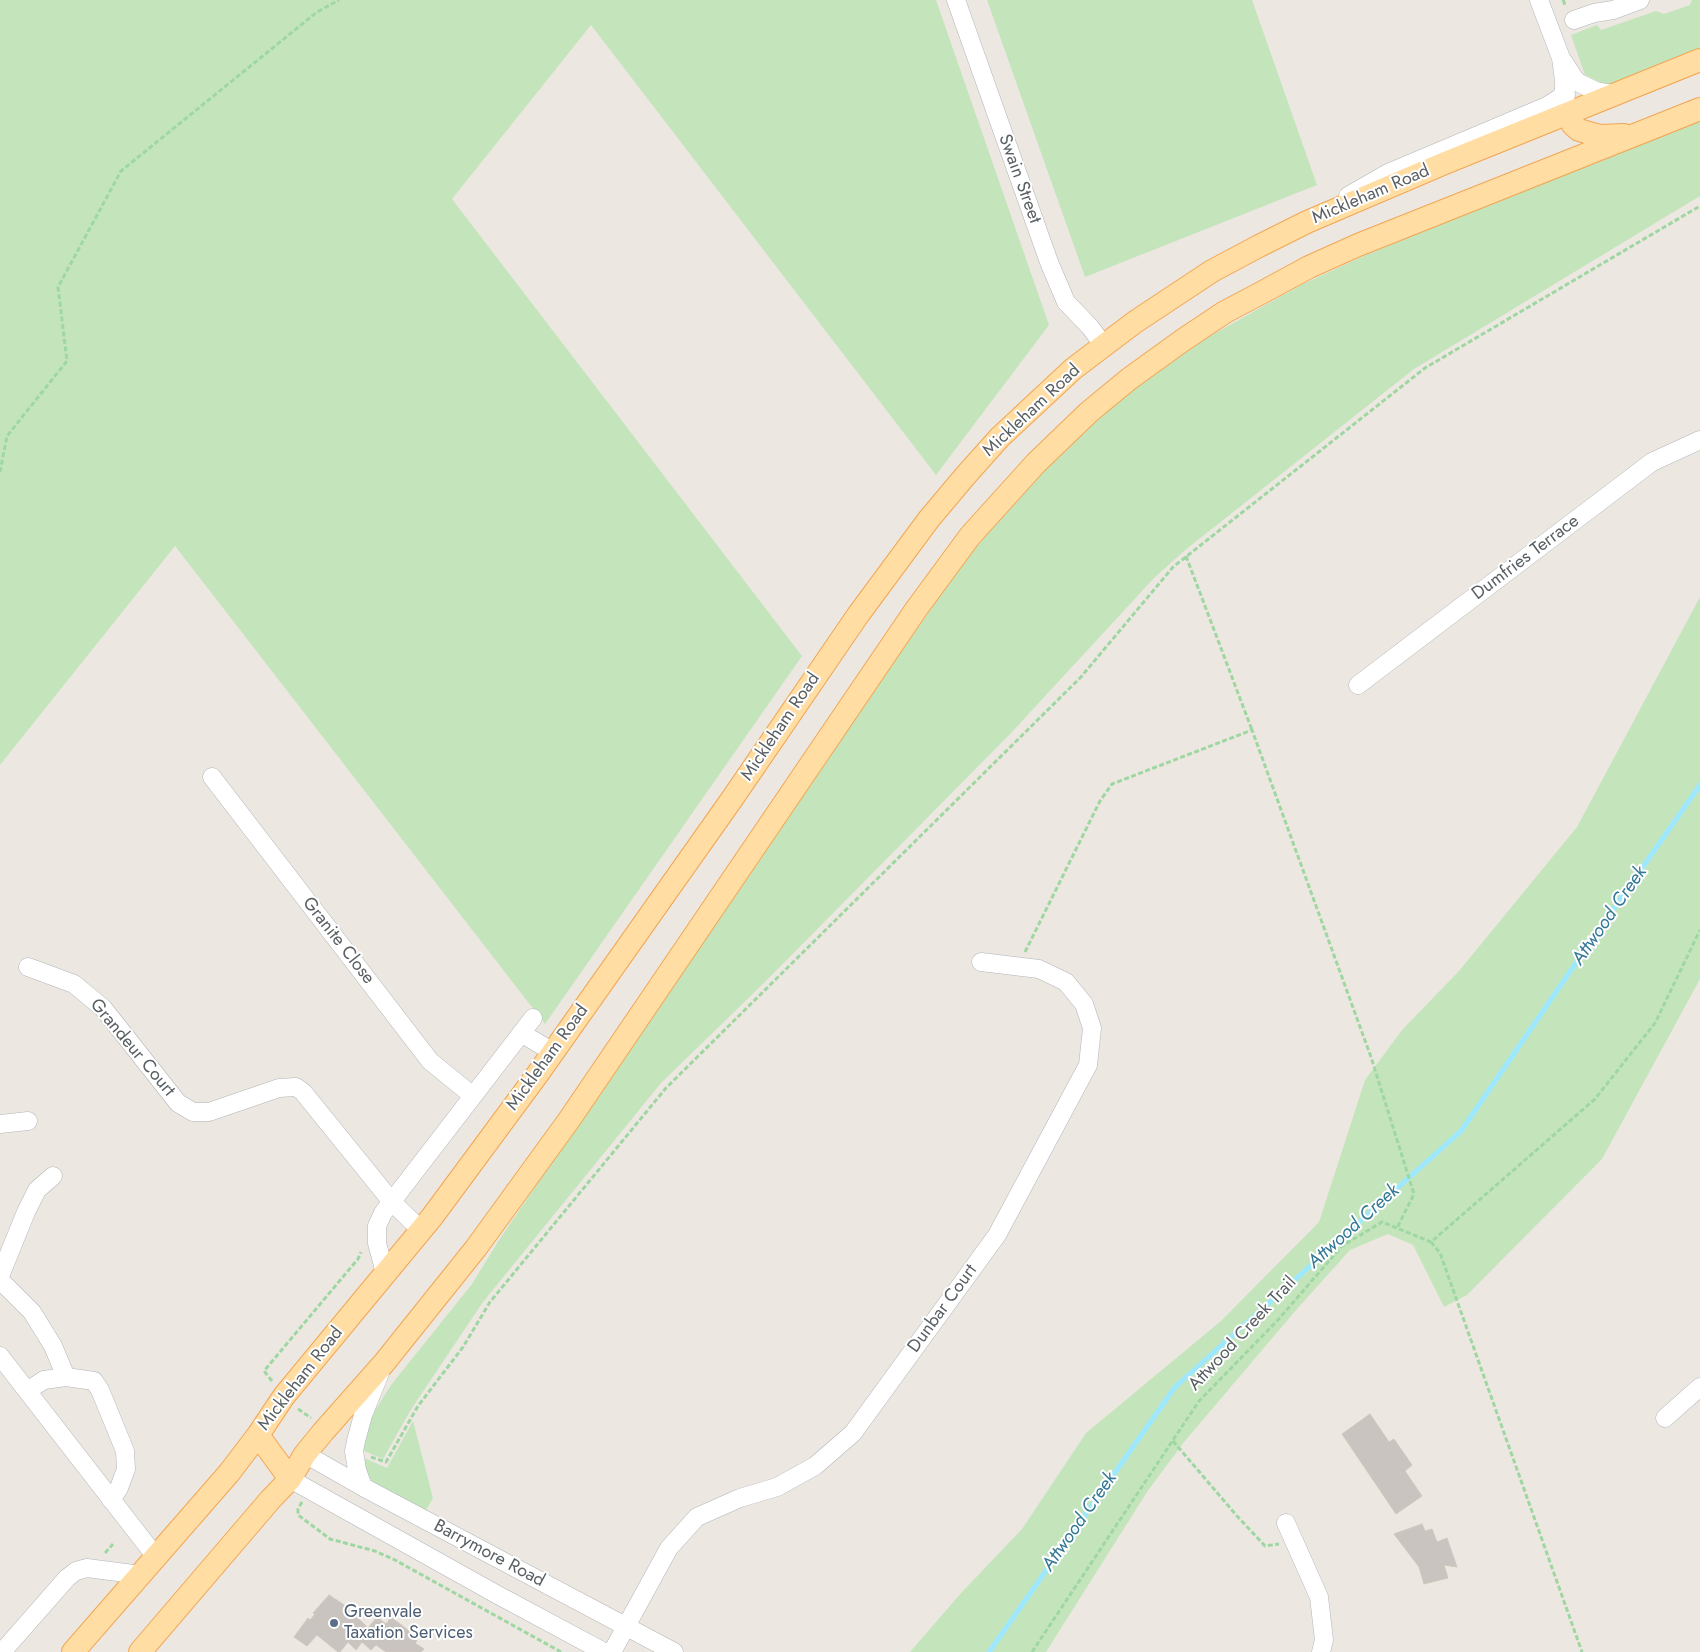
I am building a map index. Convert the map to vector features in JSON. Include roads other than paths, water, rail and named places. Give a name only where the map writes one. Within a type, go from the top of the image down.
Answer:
[{"type":"main road","name":"Mickleham Road","points":[[73,1652],[229,1473],[258,1435],[284,1396],[421,1230],[458,1182],[553,1052],[732,799],[858,615],[929,519],[1000,437],[1073,370],[1104,346],[1159,306],[1212,272],[1258,246],[1307,222],[1613,94],[1700,60]]},
{"type":"main road","points":[[300,1484],[305,1454],[384,1363],[476,1248],[569,1120],[917,608],[970,536],[1036,463],[1089,412],[1128,379],[1226,312],[1308,267],[1358,244],[1700,109]]},
{"type":"main road","points":[[1569,113],[1573,125],[1579,130],[1600,136],[1632,135]]},
{"type":"main road","points":[[258,1435],[305,1454]]},
{"type":"main road","points":[[258,1435],[300,1484]]},
{"type":"main road","points":[[140,1652],[270,1500],[300,1484]]},
{"type":"street","name":"Swain Street","points":[[956,0],[1049,262],[1066,302],[1090,327],[1104,346]]},
{"type":"street","points":[[1539,0],[1561,58],[1574,78],[1579,83],[1596,92],[1613,94]]},
{"type":"street","points":[[1574,20],[1594,13],[1613,10],[1640,0]]},
{"type":"street","points":[[1561,58],[1569,113]]},
{"type":"street","points":[[1307,222],[1368,183],[1388,173],[1555,102],[1564,92],[1564,85]]},
{"type":"street","name":"Dumfries Terrace","points":[[1358,685],[1652,462],[1700,440]]},
{"type":"street","name":"Granite Close","points":[[212,777],[430,1061],[473,1096]]},
{"type":"street","name":"Dunbar Court","points":[[612,1652],[669,1548],[697,1517],[740,1498],[777,1486],[815,1466],[853,1433],[998,1235],[1088,1065],[1092,1028],[1084,1004],[1066,982],[1039,969],[981,962]]},
{"type":"street","name":"Grandeur Court","points":[[28,967],[74,984],[103,1008],[178,1103],[193,1112],[209,1112],[279,1088],[296,1087],[303,1092],[392,1202]]},
{"type":"street","points":[[385,1273],[377,1243],[377,1226],[383,1213],[533,1018]]},
{"type":"street","points":[[521,1033],[553,1052]]},
{"type":"street","points":[[0,1124],[28,1121]]},
{"type":"street","points":[[0,1276],[37,1190],[53,1176]]},
{"type":"street","points":[[392,1202],[421,1230]]},
{"type":"street","points":[[0,1280],[32,1312],[53,1346],[66,1377]]},
{"type":"street","points":[[0,1356],[156,1558]]},
{"type":"street","points":[[363,1487],[357,1470],[354,1451],[362,1416],[384,1363]]},
{"type":"street","points":[[27,1391],[44,1380],[66,1377],[94,1381],[100,1390],[125,1451],[126,1469],[119,1488],[111,1500]]},
{"type":"street","points":[[1665,1418],[1700,1387]]},
{"type":"street","name":"Barrymore Road","points":[[305,1454],[363,1487],[674,1652]]},
{"type":"street","name":"Barrymore Road","points":[[300,1484],[604,1652]]},
{"type":"street","points":[[1286,1523],[1319,1598],[1324,1640],[1322,1652]]},
{"type":"street","points":[[2,1652],[66,1578],[76,1571],[87,1568],[141,1575]]},
{"type":"waterway","name":"Attwood Creek","points":[[989,1652],[1175,1387],[1461,1131],[1700,785]]},
{"type":"place","name":"Greenvale Taxation Services","points":[[334,1623]]}]
